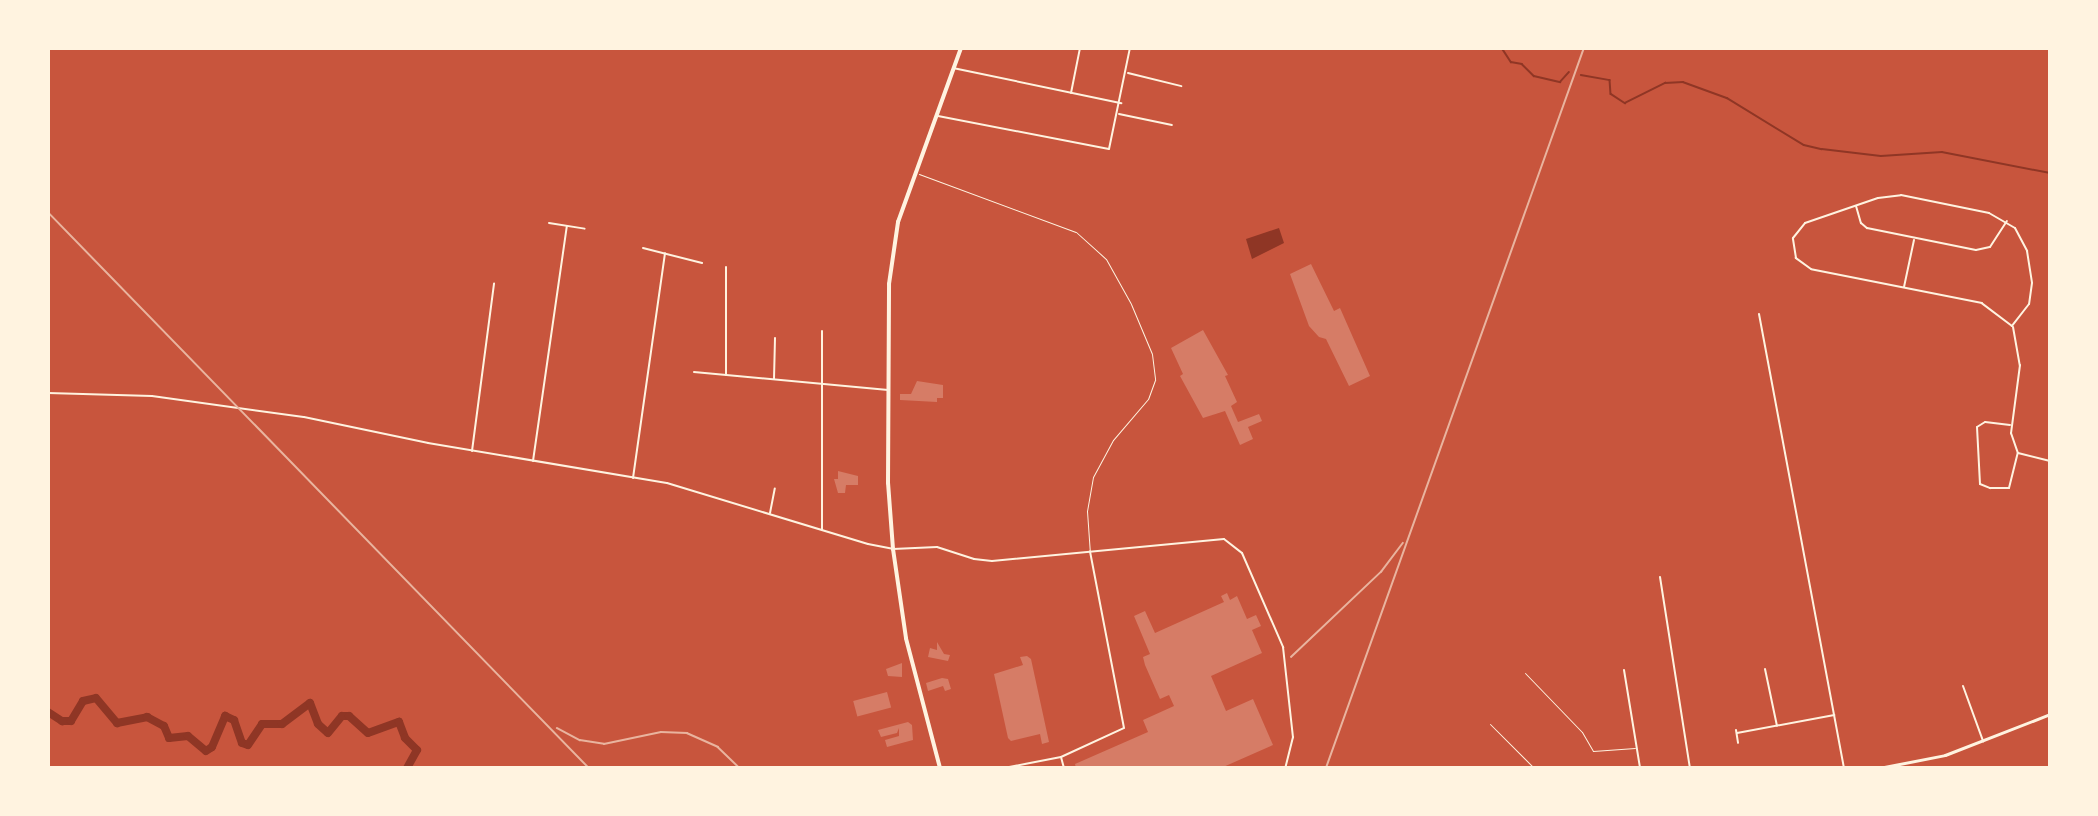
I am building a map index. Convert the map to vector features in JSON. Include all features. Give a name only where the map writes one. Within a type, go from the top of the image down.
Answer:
[{"type":"highway","points":[[940,768],[906,638],[893,549],[888,390],[891,258],[915,172],[961,48]]},
{"type":"main road","points":[[1879,768],[1945,755],[2050,714]]},
{"type":"street","points":[[935,115],[1110,149],[1127,73],[1130,48]]},
{"type":"street","points":[[1071,93],[1080,50]]},
{"type":"street","points":[[952,68],[1121,103]]},
{"type":"street","points":[[1127,73],[1181,86]]},
{"type":"street","points":[[1118,114],[1172,125]]},
{"type":"street","points":[[2010,425],[1984,422],[1977,428],[1980,484],[1990,488],[2009,488],[2018,453],[2010,425],[2020,365],[2012,326],[1982,303],[1811,269],[1796,258],[1792,244],[1799,228],[1856,206],[1901,195],[1989,213],[2007,221],[2022,239],[2032,283],[2029,304],[2012,326]]},
{"type":"street","points":[[1856,206],[1861,223],[1867,228],[1915,239],[1984,249],[1994,242],[2007,221]]},
{"type":"street","points":[[549,223],[585,229]]},
{"type":"street","points":[[533,461],[567,226]]},
{"type":"street","points":[[1904,287],[1915,239]]},
{"type":"street","points":[[643,248],[702,262]]},
{"type":"street","points":[[633,478],[665,253]]},
{"type":"street","points":[[726,267],[726,375]]},
{"type":"street","points":[[472,451],[494,284]]},
{"type":"street","points":[[1758,314],[1844,768]]},
{"type":"street","points":[[822,331],[822,530]]},
{"type":"street","points":[[774,379],[775,338]]},
{"type":"street","points":[[694,372],[888,390]]},
{"type":"street","points":[[48,393],[152,396],[243,407],[472,451],[690,488],[822,530],[893,549],[937,547],[992,561],[1215,537],[1238,548],[1283,648],[1293,737],[1285,768]]},
{"type":"street","points":[[2018,453],[2050,461]]},
{"type":"street","points":[[770,513],[775,489]]},
{"type":"street","points":[[1004,768],[1062,757],[1120,732],[1125,725],[1090,551]]},
{"type":"street","points":[[1660,577],[1690,768]]},
{"type":"street","points":[[1765,669],[1777,726]]},
{"type":"street","points":[[1624,670],[1640,768]]},
{"type":"street","points":[[1963,686],[1983,741]]},
{"type":"street","points":[[1738,743],[1737,732],[1834,715]]},
{"type":"street","points":[[1062,757],[1064,768]]},
{"type":"lane","points":[[915,172],[1076,232],[1106,259],[1131,304],[1152,354],[1155,380],[1148,399],[1113,440],[1094,477],[1087,511],[1090,551]]},
{"type":"lane","points":[[1525,673],[1582,732],[1593,751],[1637,748]]},
{"type":"lane","points":[[1490,724],[1534,768]]},
{"type":"shaded area","points":[[1279,228],[1284,243],[1252,259],[1246,239]]},
{"type":"building","points":[[1311,264],[1334,311],[1340,308],[1370,376],[1349,386],[1326,339],[1319,337],[1309,326],[1290,274]]},
{"type":"building","points":[[1203,330],[1228,375],[1225,376],[1237,402],[1231,406],[1238,422],[1259,414],[1262,421],[1248,427],[1253,439],[1240,445],[1225,411],[1203,418],[1180,376],[1183,374],[1171,348]]},
{"type":"building","points":[[917,381],[943,385],[943,398],[937,398],[937,402],[900,400],[900,394],[911,394]]},
{"type":"building","points":[[838,471],[858,476],[858,485],[846,485],[845,493],[838,493],[834,479],[838,479]]},
{"type":"building","points":[[1227,593],[1230,600],[1237,596],[1247,619],[1256,615],[1261,626],[1252,630],[1262,653],[1211,676],[1226,711],[1253,699],[1273,745],[1221,768],[1076,768],[1075,764],[1148,732],[1143,720],[1174,706],[1169,695],[1160,699],[1145,665],[1143,657],[1150,654],[1134,616],[1145,611],[1155,633],[1224,602],[1221,596]]},
{"type":"building","points":[[937,642],[944,654],[950,655],[948,661],[928,657],[930,648],[937,650]]},
{"type":"building","points":[[1027,656],[1031,659],[1049,742],[1042,744],[1040,734],[1011,741],[1008,738],[994,674],[1023,665],[1020,657]]},
{"type":"building","points":[[902,663],[902,677],[888,676],[886,669]]},
{"type":"building","points":[[942,678],[948,679],[951,689],[945,691],[943,686],[928,691],[926,683]]},
{"type":"building","points":[[887,692],[891,707],[857,717],[853,701]]},
{"type":"building","points":[[908,722],[912,725],[913,740],[887,747],[885,740],[899,736],[899,728],[897,733],[881,737],[878,730]]},
{"type":"waterway","points":[[1502,48],[1511,62],[1522,64],[1534,76],[1560,82],[1569,72]]},
{"type":"waterway","points":[[1581,75],[1610,80],[1611,94],[1625,103],[1665,83],[1683,82],[1727,98],[1804,145],[1822,149],[1881,156],[1942,152],[2050,173]]},
{"type":"waterway","points":[[48,712],[62,721],[71,721],[83,701],[96,698],[117,723],[147,717],[164,726],[169,738],[188,736],[206,751],[212,747],[225,716],[234,720],[242,743],[248,745],[262,724],[282,724],[310,703],[318,724],[328,733],[342,716],[349,716],[368,733],[399,722],[405,738],[417,750],[407,768]]},
{"type":"railway","points":[[1326,768],[1584,48]]},
{"type":"railway","points":[[48,212],[589,768]]},
{"type":"railway","points":[[1291,657],[1381,572],[1403,543]]},
{"type":"railway","points":[[557,728],[580,740],[604,744],[661,732],[687,733],[718,747],[740,768]]}]
